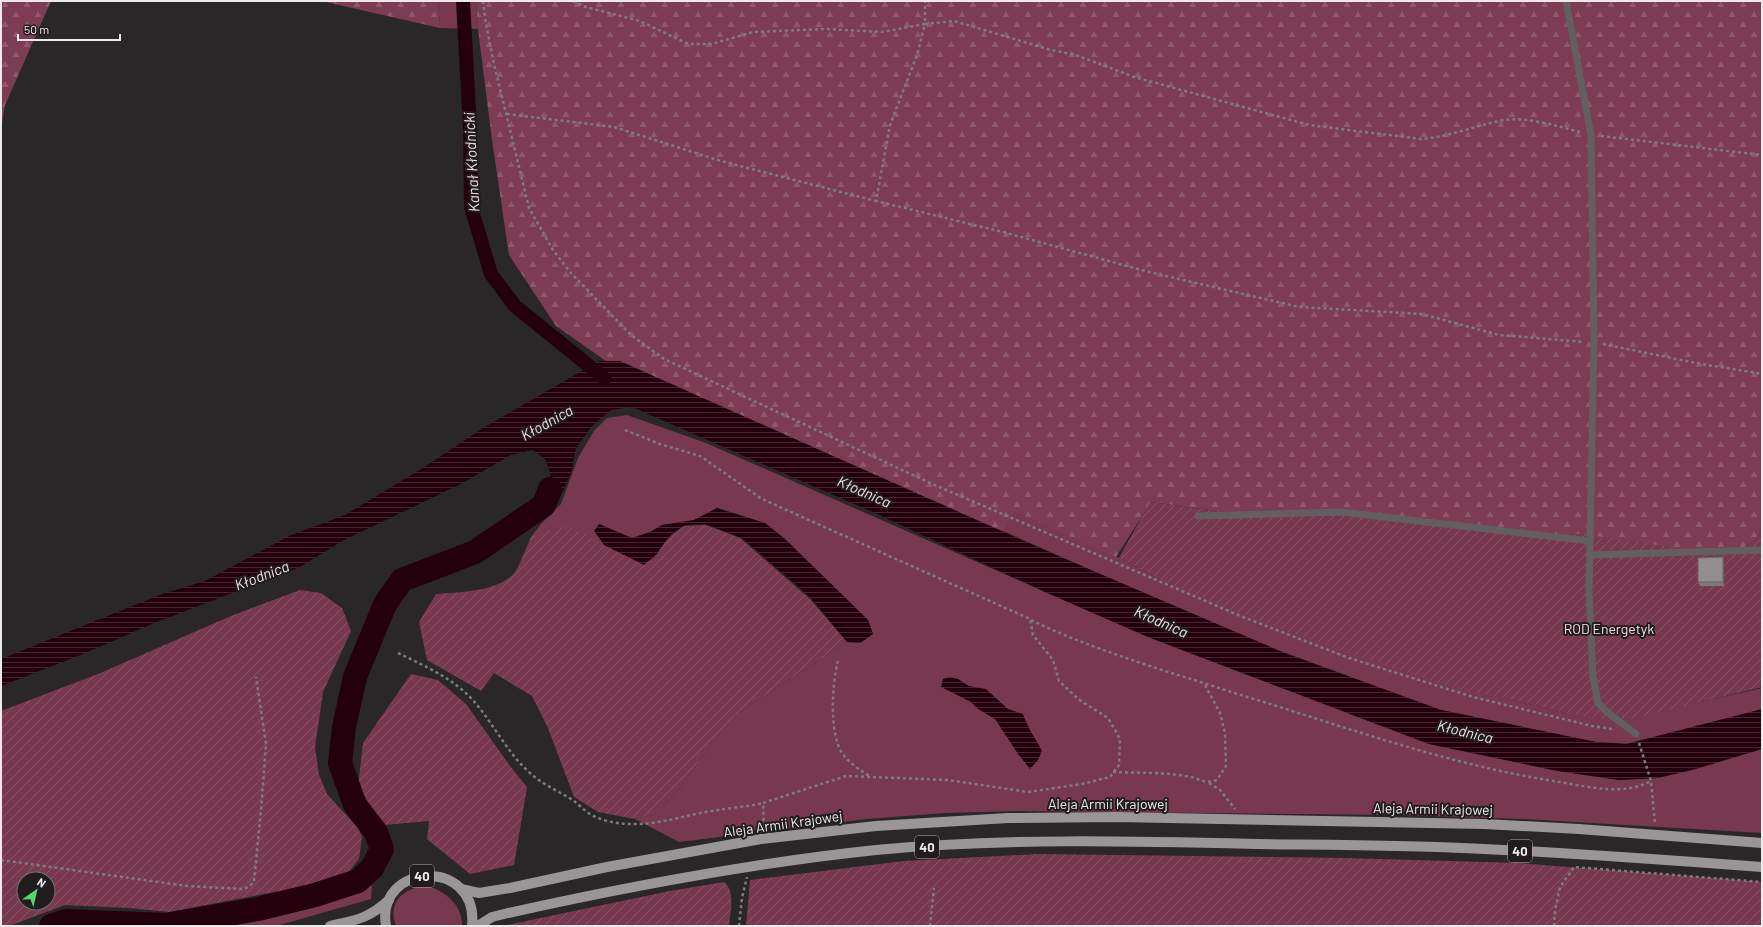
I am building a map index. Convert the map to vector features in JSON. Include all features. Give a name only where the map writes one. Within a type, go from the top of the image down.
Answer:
[{"type":"main road","name":"Aleja Armii Krajowej","points":[[460,889],[479,893],[510,888],[607,867],[761,839],[876,826],[1008,818],[1117,817],[1484,824],[1579,828],[1762,843]]},
{"type":"main road","name":"40","points":[[478,926],[492,917],[508,913],[610,891],[730,869],[878,850],[1008,842],[1225,843],[1482,849],[1762,867]]},
{"type":"main road","name":"40","points":[[330,926],[361,919],[376,912],[389,900],[402,884],[412,878],[432,875],[443,877],[452,882],[467,897],[471,906],[472,926]]},
{"type":"main road","points":[[386,926],[386,910],[389,900]]},
{"type":"lane","points":[[1566,1],[1591,135],[1594,342],[1589,591],[1593,677],[1598,702],[1607,712],[1636,734]]},
{"type":"lane","points":[[1198,516],[1341,512],[1590,541]]},
{"type":"lane","points":[[1590,555],[1762,550]]},
{"type":"path","points":[[483,1],[486,24],[528,208],[553,250],[570,272],[631,335],[664,359],[930,483],[1238,615],[1349,658],[1473,697],[1592,726],[1615,729]]},
{"type":"path","points":[[573,1],[586,7],[640,21],[688,44],[712,44],[753,32],[827,29],[882,32],[925,24],[954,21],[1076,56],[1134,77],[1309,125],[1421,139],[1436,138],[1506,119],[1540,122],[1591,135],[1762,155]]},
{"type":"path","points":[[876,201],[890,125],[917,55],[925,24],[925,1]]},
{"type":"path","points":[[507,114],[614,127],[721,161],[1004,232],[1149,272],[1299,307],[1422,314],[1499,335],[1594,342],[1696,363],[1762,374]]},
{"type":"path","points":[[625,430],[660,444],[700,456],[762,499],[1076,641],[1384,741],[1455,761],[1521,776],[1611,789],[1636,788],[1652,781]]},
{"type":"path","points":[[398,652],[435,672],[470,697],[514,755],[530,773],[590,813],[604,820],[632,824],[673,820],[712,810],[763,804],[846,776],[948,780],[1028,792],[1082,784],[1110,777],[1119,765],[1120,739],[1108,718],[1078,699],[1059,681],[1053,660],[1033,635],[1030,619]]},
{"type":"path","points":[[838,661],[835,672],[833,705],[835,731],[842,752],[854,767],[871,777]]},
{"type":"path","points":[[1,860],[187,886],[227,889],[244,888],[250,886],[254,881],[266,744],[256,677]]},
{"type":"path","points":[[1205,684],[1220,713],[1225,733],[1226,766],[1217,780],[1209,783]]},
{"type":"path","points":[[1636,734],[1652,781],[1655,826]]},
{"type":"path","points":[[1113,772],[1157,773],[1187,776],[1209,783],[1220,790],[1231,802],[1241,819]]},
{"type":"path","points":[[763,804],[764,824]]},
{"type":"path","points":[[1554,926],[1555,911],[1560,887],[1574,867],[1762,882]]},
{"type":"path","points":[[739,926],[742,898],[747,877]]},
{"type":"path","points":[[930,926],[934,888]]},
{"type":"green space","points":[[1,1],[51,1],[5,105],[1,129]]},
{"type":"green space","points":[[316,1],[438,1],[440,28],[326,2]]},
{"type":"green space","points":[[438,1],[476,1],[478,29],[440,28]]},
{"type":"green space","points":[[476,1],[1762,1],[1762,532],[1741,551],[1714,553],[1542,534],[1262,512],[1218,511],[1151,502],[1116,557],[1013,511],[1003,532],[606,361],[556,326],[509,255],[492,140],[478,29]]},
{"type":"green space","points":[[627,415],[706,443],[1148,637],[1429,744],[1558,771],[1619,780],[1657,778],[1692,770],[1762,749],[1762,833],[1523,819],[1400,815],[1019,811],[945,813],[867,819],[679,842],[635,819],[656,814],[680,788],[701,758],[735,715],[847,642],[860,643],[873,634],[868,620],[785,539],[765,523],[717,508],[694,520],[662,525],[650,532],[632,538],[599,524],[604,545],[531,537],[540,525],[561,504],[578,458],[594,431],[607,418]]},
{"type":"green space","name":"ROD Energetyk","points":[[1150,502],[1218,511],[1341,509],[1542,534],[1582,534],[1714,553],[1741,550],[1762,532],[1762,687],[1640,717],[1615,721],[1566,713],[1514,700],[1460,690],[1353,655],[1233,611],[1162,580],[1119,558]]},
{"type":"green space","points":[[1011,510],[1096,546],[1162,580],[1514,700],[1566,713],[1696,703],[1762,688],[1762,712],[1651,745],[1596,742],[1441,710],[1378,690],[1226,630],[1003,531]]},
{"type":"green space","points":[[706,525],[740,538],[810,599],[847,642],[735,715],[701,758],[680,788],[656,814],[635,819],[598,812],[574,797],[548,728],[532,696],[494,673],[481,691],[427,660],[419,622],[436,594],[481,589],[502,582],[511,577],[517,569],[531,537],[546,531],[567,526],[643,564],[653,558],[669,537],[684,526]]},
{"type":"green space","points":[[300,590],[321,593],[342,608],[351,631],[323,692],[315,747],[319,775],[327,794],[358,828],[362,837],[359,859],[346,875],[306,886],[169,912],[129,908],[65,905],[56,908],[56,871],[16,871],[16,911],[49,911],[9,926],[1,926],[1,711],[98,674],[231,616]]},
{"type":"green space","points":[[411,674],[438,680],[466,704],[510,766],[527,787],[514,865],[470,874],[427,839],[429,821],[384,825],[358,787],[363,743]]},
{"type":"green space","points":[[1038,854],[1345,858],[1519,863],[1762,882],[1762,926],[746,926],[750,880],[904,861]]},
{"type":"green space","points":[[724,882],[728,886],[731,897],[729,926],[502,926],[670,891]]},
{"type":"green space","points":[[372,885],[371,899],[276,926],[205,926],[280,909]]},
{"type":"green space","points":[[426,886],[440,891],[452,900],[462,919],[462,926],[396,926],[394,917],[395,903],[404,893],[418,887]]},
{"type":"water","name":"Kłodnica","points":[[599,361],[620,361],[1042,549],[1280,651],[1441,710],[1596,742],[1626,744],[1762,709],[1762,749],[1692,770],[1657,778],[1619,780],[1558,771],[1429,744],[1148,637],[1045,592],[877,514],[632,407],[611,410],[592,426],[576,448],[571,473],[559,500],[537,519],[526,508],[542,494],[551,475],[545,459],[533,450],[511,455],[463,483],[342,541],[300,567],[154,623],[83,654],[1,686],[1,659],[162,594],[205,581],[289,536],[345,515],[426,466],[483,428]]},
{"type":"water","points":[[717,508],[765,523],[785,539],[868,620],[873,634],[860,643],[847,642],[810,597],[742,538],[705,524],[685,525],[673,533],[657,554],[644,565],[604,545],[594,531],[599,524],[632,538],[650,532],[662,525],[694,520]]},
{"type":"water","points":[[950,677],[958,679],[969,686],[986,689],[1008,709],[1023,714],[1042,751],[1038,760],[1030,769],[1018,754],[995,719],[978,709],[971,702],[941,687],[943,679]]},
{"type":"building","points":[[1723,557],[1723,582],[1698,582],[1698,558]]},
{"type":"waterway","name":"Kanał Kłodnicki","points":[[463,1],[470,129],[471,207],[491,274],[515,306],[604,378]]},
{"type":"waterway","points":[[51,926],[66,921],[165,925],[258,909],[315,895],[358,881],[372,868],[382,849],[376,832],[355,805],[340,763],[344,727],[355,677],[385,604],[402,580],[475,552],[544,505],[550,489]]}]
